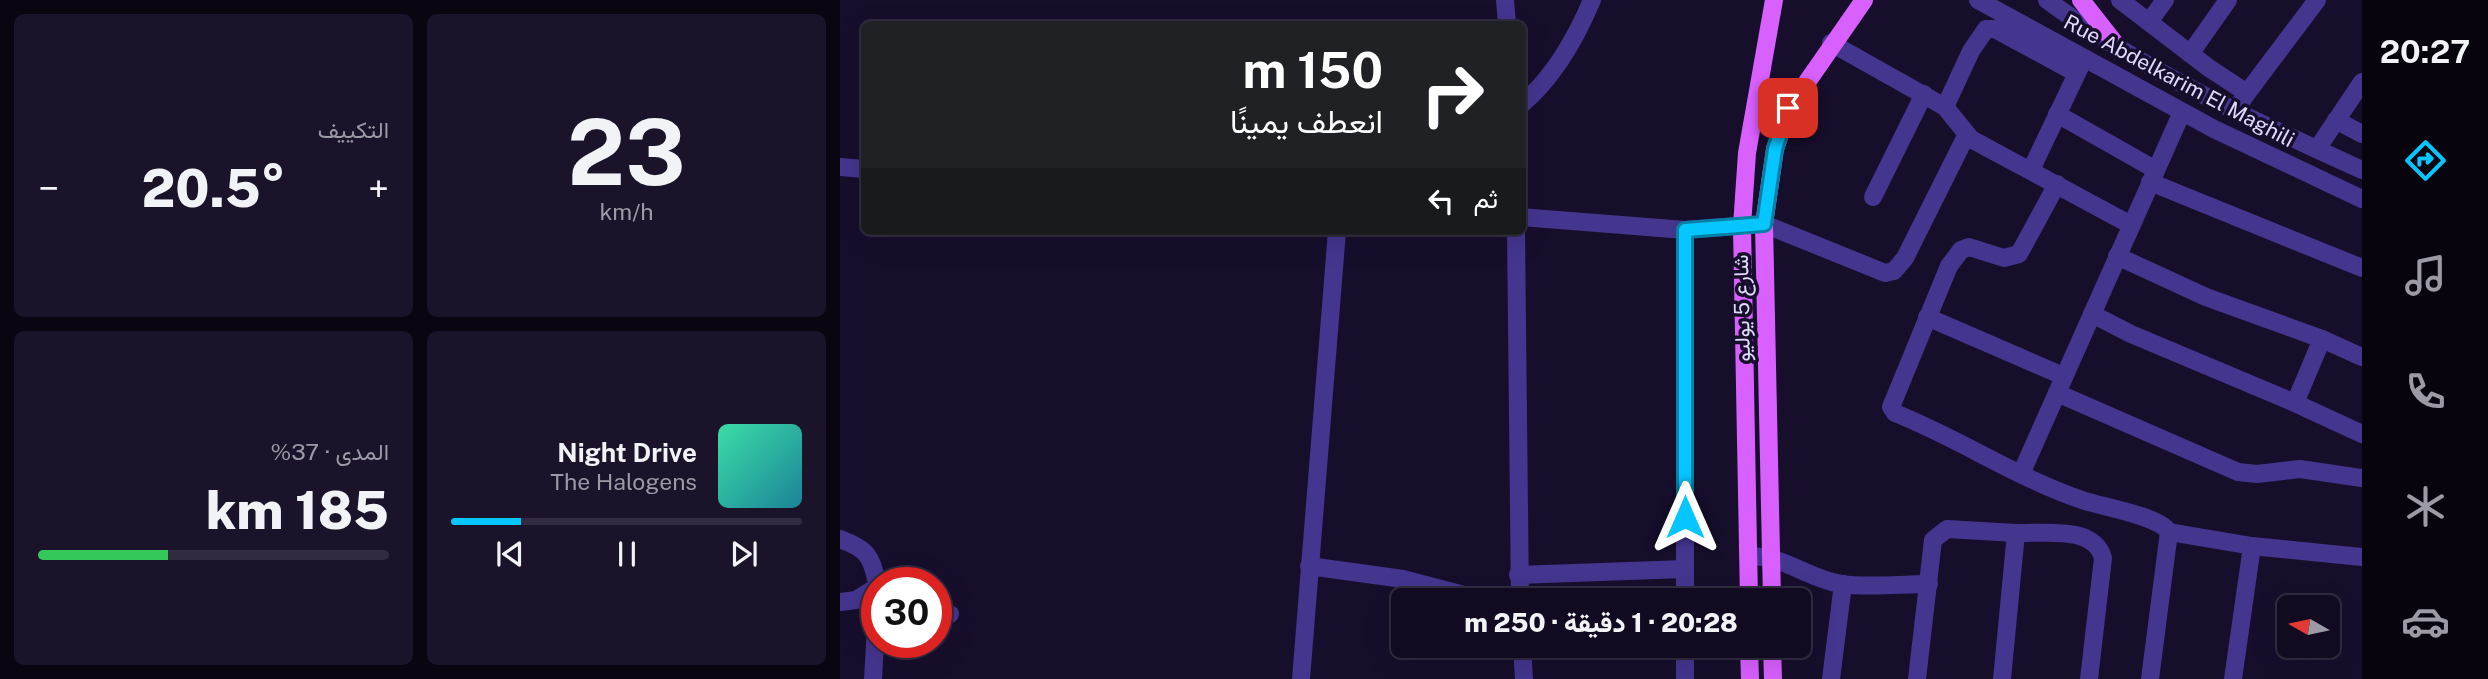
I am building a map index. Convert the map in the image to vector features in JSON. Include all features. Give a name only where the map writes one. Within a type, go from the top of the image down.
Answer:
[{"type":"main road","name":"شارع 5 يوليو","points":[[1749,588],[1742,226],[1751,122],[1774,0]]},
{"type":"main road","name":"شارع 5 يوليو","points":[[1772,588],[1764,224],[1780,129],[1788,108],[1831,43],[1864,0]]},
{"type":"main road","points":[[2081,0],[2118,47]]},
{"type":"main road","points":[[1749,658],[1750,679]]},
{"type":"main road","points":[[1772,658],[1773,679]]},
{"type":"street","points":[[1505,0],[1507,21]]},
{"type":"street","points":[[1526,101],[1538,91],[1561,59],[1592,0]]},
{"type":"street","name":"Rue Abdelkarim El Maghili","points":[[1978,0],[2080,66],[2362,199]]},
{"type":"street","name":"Rue Abdelkarim El Maghili","points":[[2047,0],[2118,47],[2235,111],[2362,170]]},
{"type":"street","points":[[2149,22],[2165,0]]},
{"type":"street","points":[[2190,54],[2228,0]]},
{"type":"street","points":[[2235,111],[2317,0]]},
{"type":"street","points":[[2123,1],[2190,54],[2248,93]]},
{"type":"street","points":[[1945,107],[1986,29],[1995,29],[2080,66],[2031,170]]},
{"type":"street","points":[[1831,43],[1945,107],[1957,118],[1966,136],[2131,225]]},
{"type":"street","points":[[2317,149],[2362,82]]},
{"type":"street","points":[[1873,197],[1924,94]]},
{"type":"street","points":[[2021,474],[2182,112]]},
{"type":"street","points":[[2057,114],[2153,176],[2362,268]]},
{"type":"street","points":[[2336,120],[2362,134]]},
{"type":"street","points":[[1526,217],[1685,230],[1764,224],[1874,271],[1894,271],[1905,258],[1966,136]]},
{"type":"street","points":[[840,167],[861,169]]},
{"type":"street","points":[[2057,184],[2019,254],[2004,258],[1969,247],[1961,250],[1949,266],[1891,404],[1892,410],[2021,474],[2082,500],[2158,523],[2169,532],[2252,546],[2362,556]]},
{"type":"street","points":[[1685,230],[1685,588]]},
{"type":"street","points":[[1301,679],[1337,235]]},
{"type":"street","points":[[1516,235],[1519,588]]},
{"type":"street","points":[[2117,256],[2206,298],[2322,339],[2362,357]]},
{"type":"street","points":[[2092,314],[2131,334],[2362,434]]},
{"type":"street","points":[[1927,317],[2238,472],[2257,474],[2300,469],[2362,478]]},
{"type":"street","points":[[2295,403],[2322,339]]},
{"type":"street","points":[[1917,679],[1933,540],[1941,531],[2085,536],[2100,547],[2103,558],[2089,679]]},
{"type":"street","points":[[2150,679],[2169,532]]},
{"type":"street","points":[[2002,679],[2016,533]]},
{"type":"street","points":[[840,539],[858,545],[872,559],[874,567]]},
{"type":"street","points":[[2233,679],[2252,546]]},
{"type":"street","points":[[1748,556],[1772,556],[1810,574],[1843,584],[1929,584]]},
{"type":"street","points":[[1309,566],[1403,579],[1437,588]]},
{"type":"street","points":[[1518,575],[1685,569]]},
{"type":"street","points":[[1832,679],[1843,584]]},
{"type":"street","points":[[840,602],[856,600],[861,596]]},
{"type":"street","points":[[873,679],[874,658]]},
{"type":"street","points":[[1523,658],[1524,679]]},
{"type":"street","points":[[1685,658],[1685,679]]},
{"type":"route","points":[[1685,517],[1685,230],[1714,230],[1764,224],[1775,149],[1788,108]]}]
